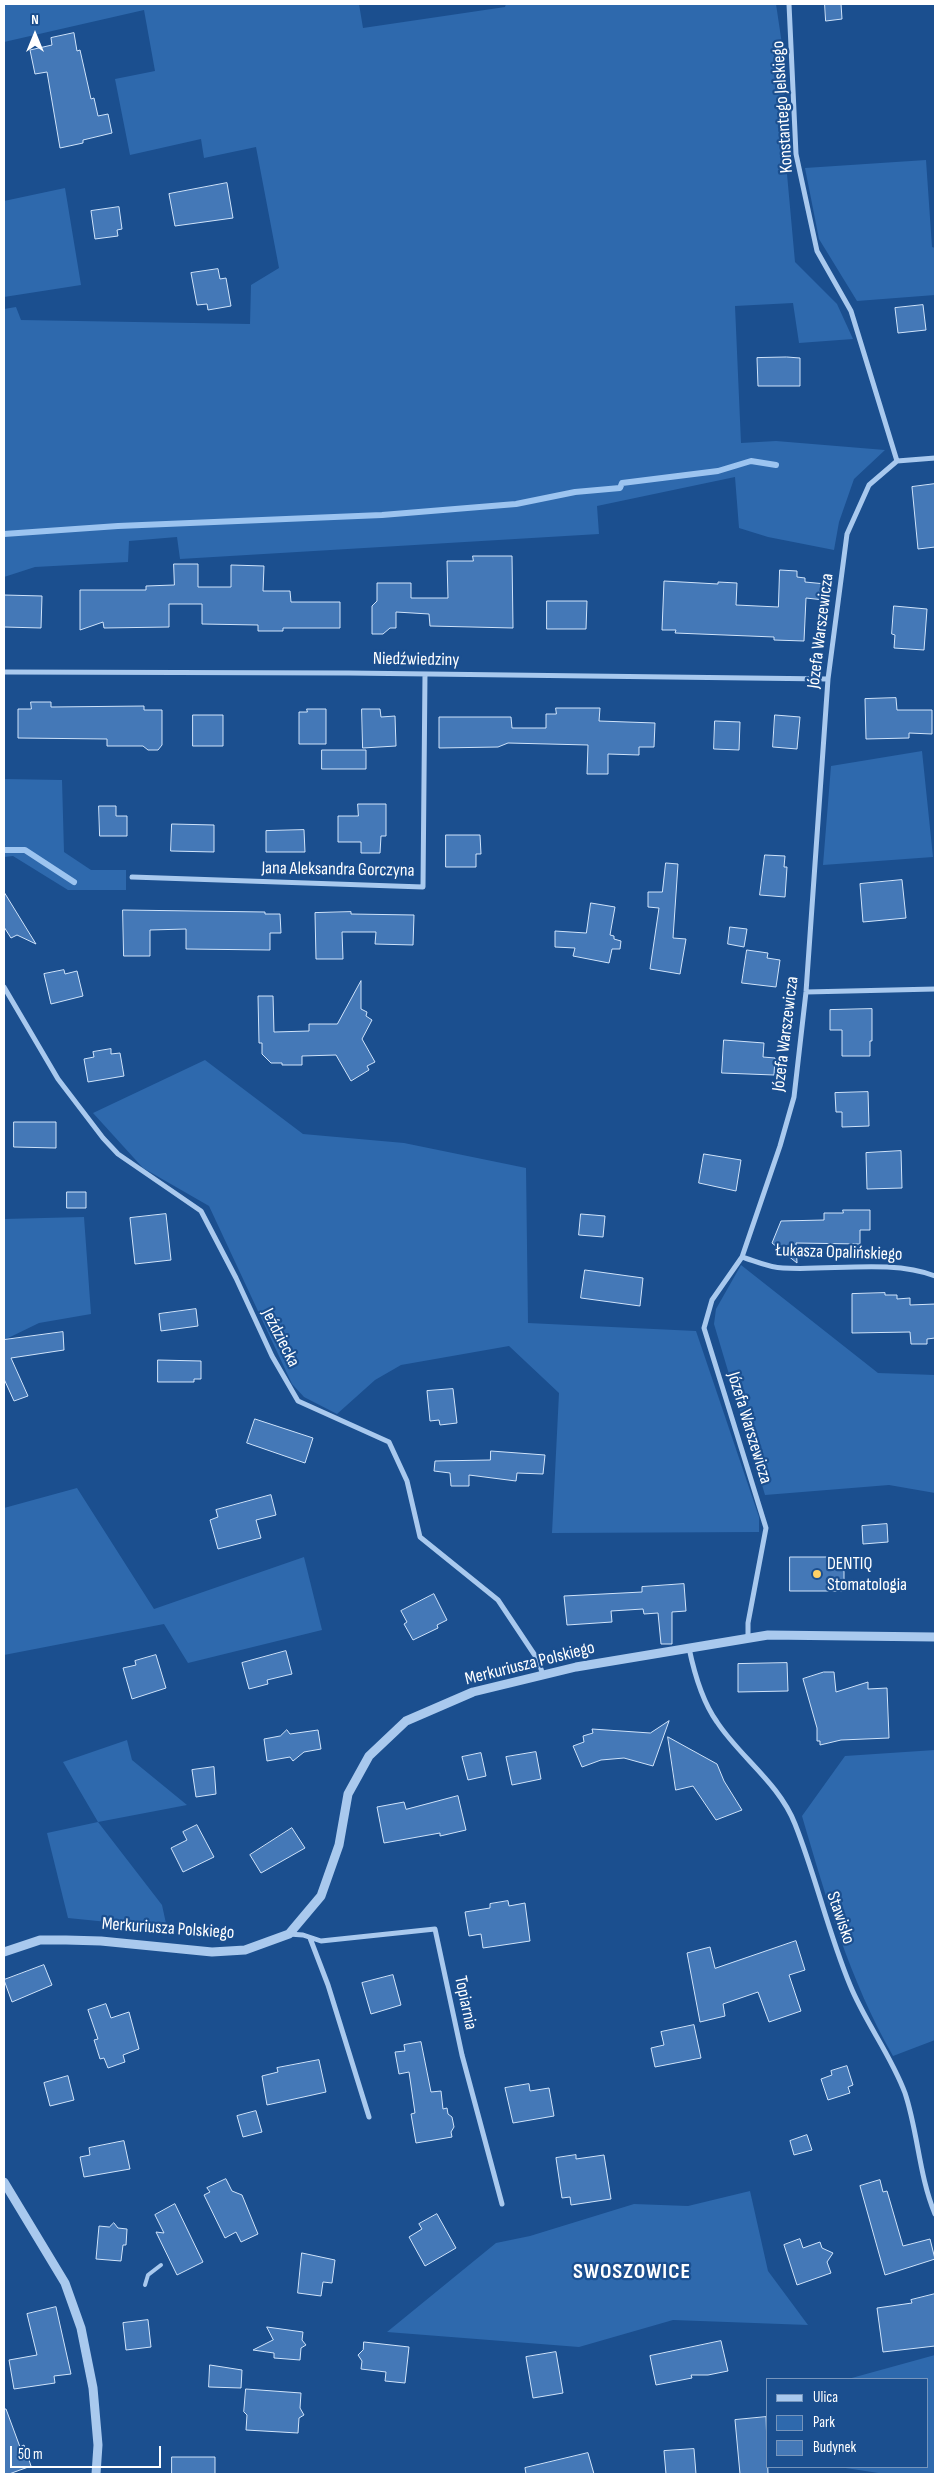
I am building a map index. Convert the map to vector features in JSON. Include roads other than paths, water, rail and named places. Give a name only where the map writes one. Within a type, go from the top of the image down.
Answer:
[{"type":"street","name":"Konstantego Jelskiego","points":[[789,4],[796,154],[817,251],[851,311],[897,461]]},
{"type":"street","points":[[897,461],[935,458]]},
{"type":"street","name":"Józefa Warszewicza","points":[[748,1638],[748,1623],[766,1528],[704,1328],[712,1300],[742,1257],[780,1146],[794,1097],[806,992],[828,679],[846,534],[870,485],[897,461]]},
{"type":"street","name":"Niedźwiedziny","points":[[4,672],[425,674],[828,679]]},
{"type":"street","name":"Jana Aleksandra Gorczyna","points":[[132,878],[423,886],[425,674]]},
{"type":"street","name":"Jeździecka","points":[[4,987],[58,1079],[118,1154],[200,1211],[236,1278],[272,1356],[298,1401],[389,1442],[407,1481],[420,1537],[498,1600],[538,1660],[543,1675]]},
{"type":"street","points":[[806,992],[935,989]]},
{"type":"street","name":"Łukasza Opalińskiego","points":[[742,1257],[781,1268],[885,1268],[921,1270],[935,1276]]},
{"type":"street","name":"Merkuriusza Polskiego","points":[[4,1952],[40,1940],[101,1940],[212,1952],[245,1950],[289,1934],[321,1896],[339,1845],[348,1794],[369,1756],[406,1721],[473,1692],[576,1666],[768,1635],[935,1636]]},
{"type":"street","name":"Stawisko","points":[[689,1648],[702,1693],[717,1722],[779,1796],[794,1822],[827,1924],[850,1984],[862,2013],[889,2060],[905,2094],[921,2169],[935,2214]]},
{"type":"street","name":"Topiarnia","points":[[289,1934],[303,1935],[320,1941],[435,1930],[462,2055],[502,2204]]},
{"type":"street","points":[[310,1938],[328,1985],[368,2117]]},
{"type":"street","points":[[4,2182],[65,2283],[82,2328],[93,2388],[98,2445],[96,2474]]},
{"type":"lane","points":[[145,2285],[148,2275],[161,2265]]},
{"type":"waterway","points":[[4,534],[118,526],[382,515],[516,504],[575,492],[620,488],[622,483],[718,471],[751,461],[776,465]]},
{"type":"waterway","points":[[4,850],[25,850],[74,882]]},
{"type":"place","name":"DENTIQ Stomatologia","points":[[817,1574]]},
{"type":"district","name":"SWOSZOWICE","points":[[632,2272]]}]
